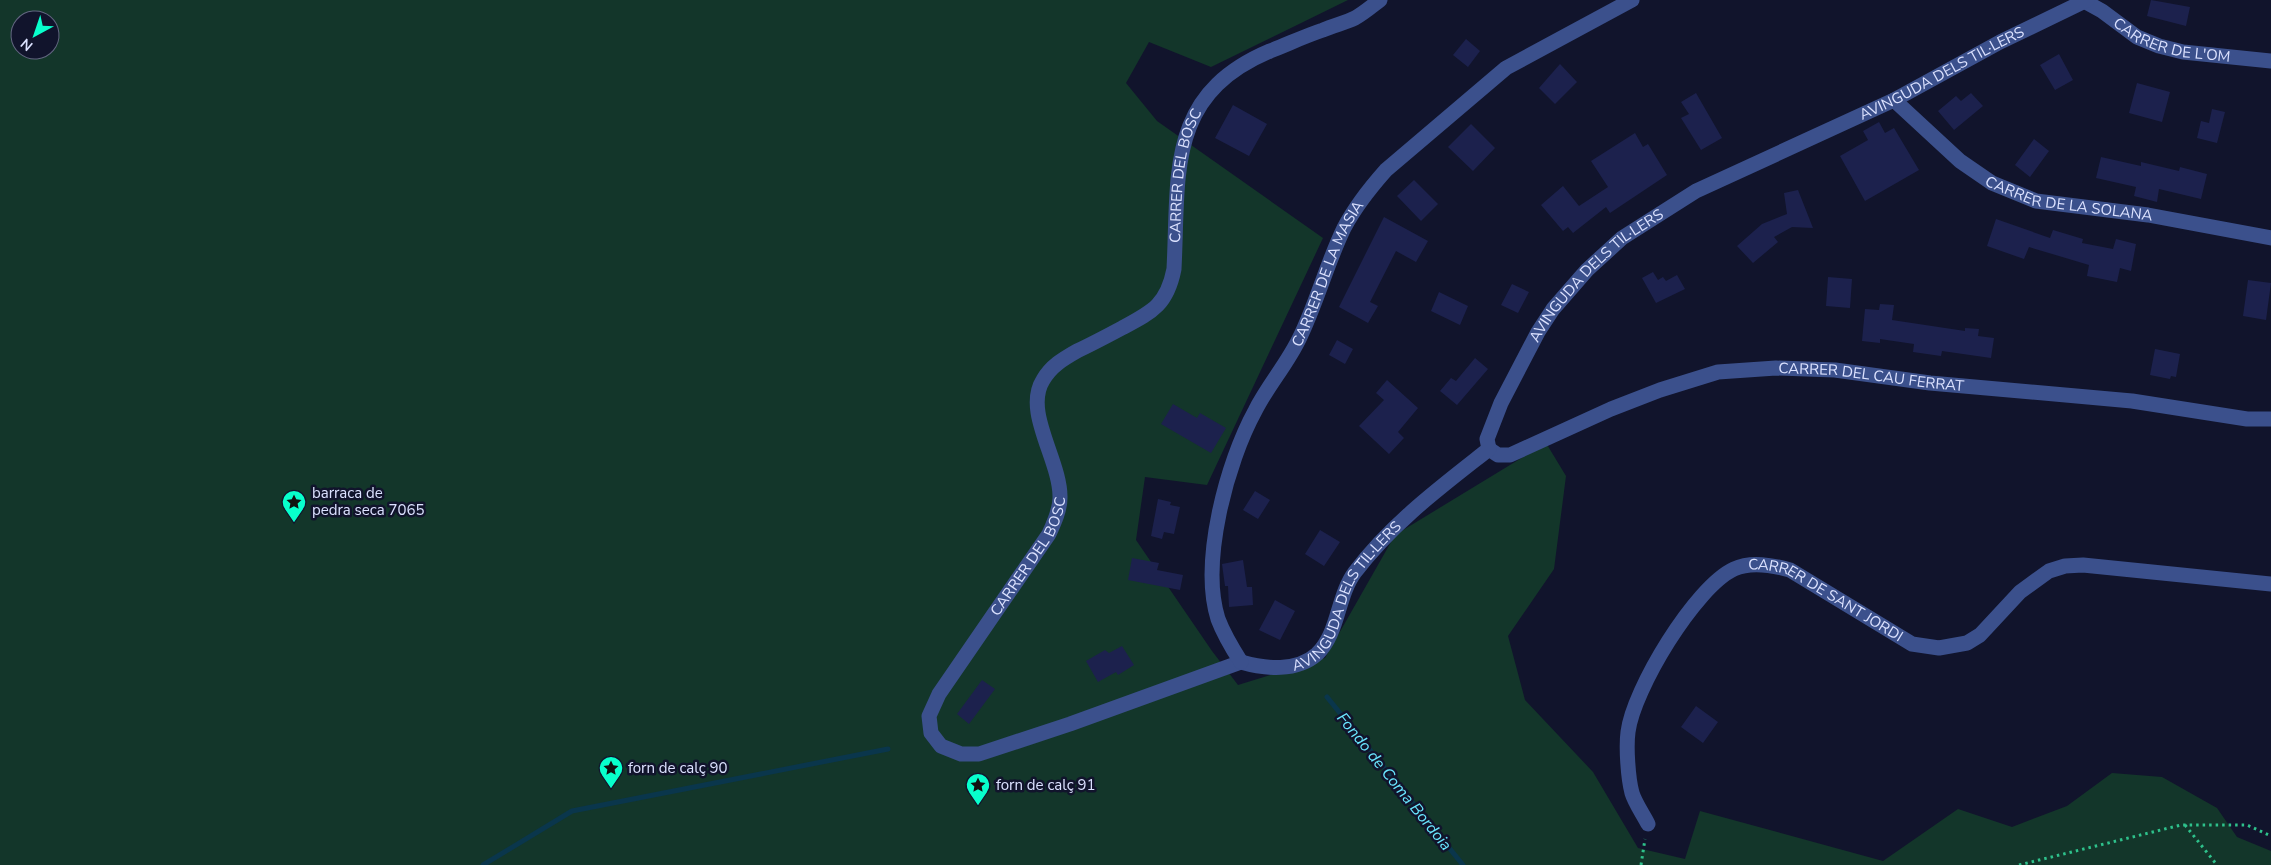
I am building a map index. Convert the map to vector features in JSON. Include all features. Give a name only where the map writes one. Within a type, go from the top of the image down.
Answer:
[{"type":"street","name":"CARRER DEL BOSC","points":[[1241,662],[979,754],[954,752],[941,746],[931,733],[929,716],[939,694],[1049,534],[1056,516],[1060,498],[1056,469],[1038,414],[1036,397],[1041,382],[1050,368],[1068,356],[1150,314],[1162,302],[1170,287],[1174,269],[1180,157],[1185,135],[1193,116],[1213,88],[1236,68],[1264,54],[1356,17],[1380,0]]},
{"type":"street","name":"CARRER DE LA MASIA","points":[[1241,662],[1228,643],[1218,618],[1212,582],[1216,539],[1228,471],[1255,410],[1300,337],[1341,235],[1357,206],[1386,170],[1506,68],[1632,0]]},
{"type":"street","name":"AVINGUDA DELS TIL·LERS","points":[[1241,662],[1261,668],[1282,667],[1301,664],[1318,654],[1330,635],[1341,599],[1354,573],[1385,537],[1428,497],[1489,449],[1487,439],[1490,429],[1522,359],[1538,332],[1553,309],[1587,270],[1622,238],[1696,191],[1894,100],[2000,42],[2084,1]]},
{"type":"street","name":"CARRER DE L'OM","points":[[2084,1],[2102,11],[2137,37],[2159,46],[2183,52],[2271,61]]},
{"type":"street","name":"CARRER DE LA SOLANA","points":[[1894,100],[1960,161],[1992,183],[2036,201],[2148,215],[2271,238]]},
{"type":"street","name":"CARRER DEL CAU FERRAT","points":[[1489,449],[1498,455],[1510,455],[1611,409],[1660,390],[1718,372],[1776,368],[1835,370],[1930,383],[2132,401],[2247,419],[2271,419]]},
{"type":"street","name":"CARRER DE SANT JORDI","points":[[1648,824],[1632,793],[1627,743],[1631,719],[1647,679],[1686,616],[1704,592],[1734,568],[1753,564],[1772,565],[1790,570],[1912,644],[1939,648],[1953,647],[1974,639],[2035,580],[2049,571],[2064,566],[2092,566],[2271,584]]},
{"type":"path","points":[[1641,865],[1648,824]]},
{"type":"path","points":[[2185,825],[2218,865]]},
{"type":"path","points":[[2019,865],[2185,825],[2247,826],[2271,836]]},
{"type":"green space","points":[[0,0],[1348,0],[1211,67],[1149,42],[1126,83],[1157,121],[1323,238],[1207,485],[1145,477],[1136,540],[1212,651],[1238,685],[1325,658],[1395,535],[1546,443],[1566,476],[1554,569],[1508,636],[1525,700],[1593,772],[1638,848],[1685,859],[1700,811],[1883,861],[1958,809],[2012,827],[2067,806],[2112,773],[2162,777],[2217,808],[2237,837],[2271,851],[2271,865],[0,865]]},
{"type":"building","points":[[2151,0],[2190,7],[2186,26],[2147,16]]},
{"type":"building","points":[[1466,39],[1480,51],[1468,67],[1453,55]]},
{"type":"building","points":[[2059,54],[2073,80],[2055,90],[2040,65]]},
{"type":"building","points":[[1560,64],[1577,82],[1555,104],[1539,88]]},
{"type":"building","points":[[2137,83],[2170,92],[2162,122],[2129,113]]},
{"type":"building","points":[[1696,93],[1722,138],[1701,150],[1681,118],[1689,114],[1681,102]]},
{"type":"building","points":[[1971,93],[1983,106],[1954,130],[1938,111],[1956,96],[1961,101]]},
{"type":"building","points":[[1233,105],[1267,124],[1249,156],[1215,138]]},
{"type":"building","points":[[2212,109],[2225,112],[2217,143],[2197,138],[2201,121],[2209,123]]},
{"type":"building","points":[[1879,122],[1885,133],[1894,128],[1919,170],[1865,201],[1840,156],[1868,140],[1863,131]]},
{"type":"building","points":[[1471,124],[1495,148],[1473,171],[1448,147]]},
{"type":"building","points":[[1635,133],[1643,147],[1648,144],[1667,175],[1610,213],[1606,207],[1573,233],[1568,227],[1563,231],[1541,205],[1563,186],[1579,206],[1608,187],[1591,161]]},
{"type":"building","points":[[2034,139],[2049,151],[2030,177],[2015,165]]},
{"type":"building","points":[[2101,157],[2141,166],[2141,162],[2179,171],[2180,167],[2207,174],[2201,199],[2159,189],[2157,202],[2134,196],[2136,187],[2096,178]]},
{"type":"building","points":[[1414,180],[1438,204],[1421,221],[1397,196]]},
{"type":"building","points":[[1798,190],[1813,228],[1792,227],[1774,237],[1778,242],[1753,263],[1737,246],[1762,224],[1787,214],[1784,193]]},
{"type":"building","points":[[1384,217],[1428,241],[1416,262],[1396,251],[1370,302],[1378,306],[1368,323],[1339,307]]},
{"type":"building","points":[[1996,219],[2050,238],[2053,230],[2083,239],[2082,243],[2113,249],[2116,239],[2136,244],[2131,271],[2120,268],[2117,282],[2087,276],[2089,265],[2029,247],[2024,259],[1987,246]]},
{"type":"building","points":[[1653,272],[1658,280],[1663,277],[1666,281],[1677,275],[1685,289],[1656,303],[1642,278]]},
{"type":"building","points":[[1828,277],[1852,279],[1850,308],[1826,306]]},
{"type":"building","points":[[2248,280],[2271,283],[2266,320],[2243,316]]},
{"type":"building","points":[[1512,284],[1529,292],[1518,313],[1501,305]]},
{"type":"building","points":[[1439,292],[1468,306],[1460,325],[1431,311]]},
{"type":"building","points":[[1880,304],[1894,305],[1892,320],[1965,331],[1965,328],[1979,329],[1978,336],[1994,338],[1991,358],[1942,351],[1941,356],[1913,352],[1914,344],[1880,339],[1880,343],[1862,341],[1865,309],[1879,310]]},
{"type":"building","points":[[1337,340],[1353,349],[1345,364],[1329,355]]},
{"type":"building","points":[[2155,349],[2180,354],[2176,377],[2171,376],[2170,379],[2150,375]]},
{"type":"building","points":[[1475,358],[1488,369],[1457,405],[1440,391],[1451,378],[1456,381]]},
{"type":"building","points":[[1387,380],[1418,408],[1398,432],[1404,438],[1389,454],[1359,426],[1384,400],[1376,393]]},
{"type":"building","points":[[1173,404],[1197,418],[1200,413],[1226,428],[1211,453],[1161,424]]},
{"type":"building","points":[[1255,491],[1270,500],[1258,519],[1243,510]]},
{"type":"building","points":[[1158,499],[1171,502],[1170,505],[1180,507],[1174,534],[1164,532],[1162,539],[1151,536]]},
{"type":"building","points":[[1320,530],[1340,542],[1324,566],[1305,554]]},
{"type":"building","points":[[1132,558],[1159,563],[1157,570],[1183,575],[1180,590],[1128,580]]},
{"type":"building","points":[[1243,560],[1247,587],[1252,587],[1253,605],[1229,607],[1228,586],[1225,586],[1222,564]]},
{"type":"building","points":[[1275,600],[1295,611],[1280,640],[1259,630]]},
{"type":"building","points":[[1122,646],[1134,665],[1118,675],[1116,672],[1098,682],[1086,661],[1105,650],[1109,653]]},
{"type":"building","points":[[982,680],[995,689],[969,724],[957,714]]},
{"type":"building","points":[[1696,706],[1718,722],[1703,743],[1681,727]]},
{"type":"waterway","name":"Fondo de Coma Bordoia","points":[[1327,697],[1463,865]]},
{"type":"waterway","points":[[483,865],[572,811],[888,749]]},
{"type":"place","name":"barraca de pedra seca 7065","points":[[294,523]]},
{"type":"place","name":"forn de calç 90","points":[[611,789]]},
{"type":"place","name":"forn de calç 91","points":[[978,806]]}]
